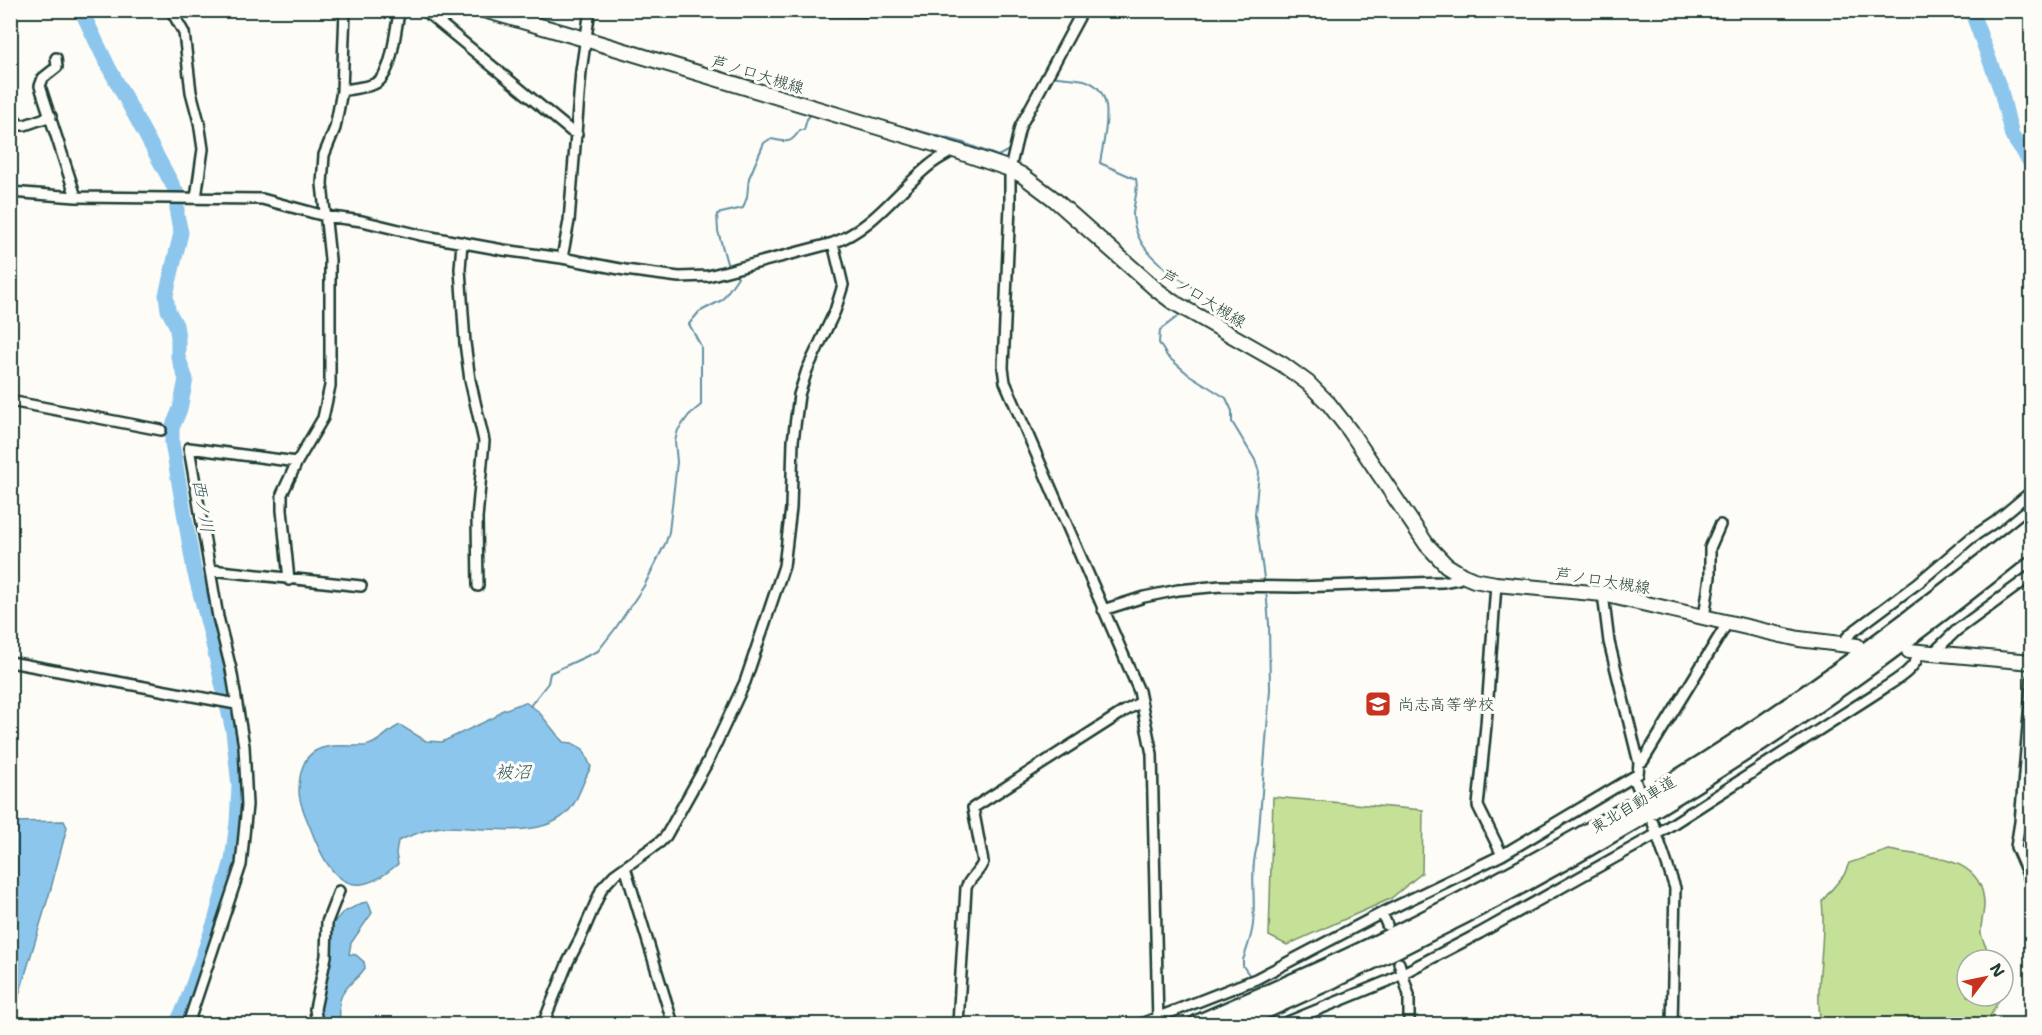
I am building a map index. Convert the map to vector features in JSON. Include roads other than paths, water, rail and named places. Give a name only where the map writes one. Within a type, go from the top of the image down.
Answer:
[{"type":"highway","name":"東北自動車道","points":[[1197,1024],[1331,965],[1434,915],[1529,865],[1637,803],[1711,757],[1840,670],[1912,618],[2031,523]]},
{"type":"highway","name":"東北自動車道","points":[[1233,1024],[1441,928],[1536,877],[1717,770],[1848,682],[1921,629],[2031,541]]},
{"type":"main road","name":"芦ノ口大槻線","points":[[484,10],[1010,168],[1054,199],[1173,302],[1282,364],[1308,383],[1329,404],[1350,431],[1427,545],[1446,565],[1462,575],[1496,584],[1603,594],[1799,639],[1857,646]]},
{"type":"main road","points":[[1921,652],[2031,662]]},
{"type":"street","points":[[171,10],[184,33],[191,92],[203,149],[196,198]]},
{"type":"street","points":[[289,580],[282,502],[285,487],[323,418],[330,386],[330,288],[322,184],[324,155],[335,128],[342,91],[345,10]]},
{"type":"street","points":[[342,91],[373,84],[384,76],[389,65],[400,10]]},
{"type":"street","points":[[424,10],[577,134]]},
{"type":"street","points":[[562,258],[569,221],[577,134],[576,115],[590,10]]},
{"type":"street","points":[[789,10],[866,11]]},
{"type":"street","points":[[1083,10],[1020,127],[1010,168],[1003,352],[1005,382],[1139,691],[1152,754],[1157,1021]]},
{"type":"street","points":[[56,58],[57,67],[43,78],[40,86],[76,197]]},
{"type":"street","points":[[10,109],[18,124],[21,125],[51,116]]},
{"type":"street","points":[[10,192],[76,197],[262,199],[325,216],[362,221],[402,232],[625,270],[679,277],[708,276],[833,243],[852,235],[867,225],[931,164],[954,150]]},
{"type":"street","points":[[462,242],[460,275],[465,343],[470,380],[484,441],[477,518],[478,586]]},
{"type":"street","points":[[543,1024],[602,888],[614,875],[660,842],[674,824],[707,763],[745,682],[784,566],[793,441],[799,395],[807,370],[835,310],[843,285],[833,243]]},
{"type":"street","points":[[10,401],[161,430]]},
{"type":"street","points":[[188,1024],[241,866],[246,805],[244,746],[231,669],[218,617],[189,448],[297,462]]},
{"type":"street","points":[[1841,644],[1851,633],[1917,583],[1971,537],[1995,522],[2031,491]]},
{"type":"street","points":[[1704,617],[1710,578],[1710,548],[1720,525]]},
{"type":"street","points":[[210,570],[361,586]]},
{"type":"street","points":[[1103,610],[1144,597],[1202,587],[1239,585],[1316,587],[1443,582],[1458,579],[1462,575]]},
{"type":"street","points":[[1283,1024],[1480,933],[1657,834],[1881,690],[1911,667],[1921,652],[1958,630],[2031,575]]},
{"type":"street","points":[[1496,584],[1478,806],[1502,855]]},
{"type":"street","points":[[1141,1024],[1157,1021],[1256,979],[1382,913],[1502,855],[1634,778],[1638,774],[1639,763],[1609,642],[1603,594]]},
{"type":"street","points":[[1639,763],[1643,761],[1728,622]]},
{"type":"street","points":[[10,662],[236,704]]},
{"type":"street","points":[[2031,678],[2016,847],[2031,884]]},
{"type":"street","points":[[958,1024],[966,888],[983,862],[974,808],[1113,717],[1141,702]]},
{"type":"street","points":[[1634,778],[1639,790]]},
{"type":"street","points":[[1653,823],[1675,888],[1672,1024]]},
{"type":"street","points":[[625,867],[673,1024]]},
{"type":"street","points":[[317,1024],[315,1009],[326,956],[327,922],[339,891]]},
{"type":"street","points":[[1382,913],[1387,925]]},
{"type":"street","points":[[1401,968],[1409,996],[1409,1024]]},
{"type":"water","name":"被沼","points":[[525,702],[538,711],[563,742],[572,743],[583,749],[591,767],[573,805],[562,817],[548,824],[513,830],[442,827],[420,832],[398,841],[396,854],[398,864],[382,876],[362,884],[352,884],[343,880],[328,865],[317,845],[299,796],[302,769],[313,752],[327,747],[369,745],[400,725],[426,741],[442,742],[495,717],[501,711]]},
{"type":"water","points":[[64,821],[67,827],[51,888],[11,1022],[11,822]]},
{"type":"water","points":[[368,902],[372,913],[351,943],[349,954],[356,955],[364,962],[365,968],[342,995],[338,1024],[320,1024],[317,1016],[331,926],[342,913]]},
{"type":"waterway","name":"西ノ川","points":[[81,10],[108,66],[177,193],[177,215],[181,233],[166,295],[168,310],[176,325],[178,357],[186,379],[180,409],[172,428],[172,443],[194,570],[233,731],[239,786],[232,860],[215,921],[186,1004],[176,1024]]},
{"type":"waterway","points":[[1971,10],[2001,91],[2012,136],[2032,165]]},
{"type":"waterway","points":[[867,117],[961,142],[998,156],[1009,150],[1018,119],[1065,34]]},
{"type":"waterway","points":[[1051,76],[1084,80],[1095,85],[1102,93],[1107,115],[1100,163],[1136,179],[1133,216],[1136,229],[1141,241],[1157,261],[1198,291],[1188,304]]},
{"type":"waterway","points":[[728,267],[718,231],[717,214],[743,208],[749,178],[764,143],[770,139],[790,140],[800,130],[804,130],[807,119],[813,112]]},
{"type":"waterway","points":[[530,706],[548,683],[550,673],[598,651],[644,586],[666,542],[677,462],[675,441],[678,430],[689,415],[701,405],[701,346],[689,324],[699,312],[722,300],[738,277],[734,273]]},
{"type":"waterway","points":[[1181,314],[1160,330],[1159,343],[1167,356],[1188,374],[1226,398],[1232,411],[1232,422],[1255,460],[1259,472],[1255,515],[1265,585]]},
{"type":"waterway","points":[[1250,976],[1243,966],[1243,960],[1253,924],[1253,874],[1258,843],[1270,690],[1266,590]]},
{"type":"place","name":"尚志高等学校","points":[[1378,704]]}]
